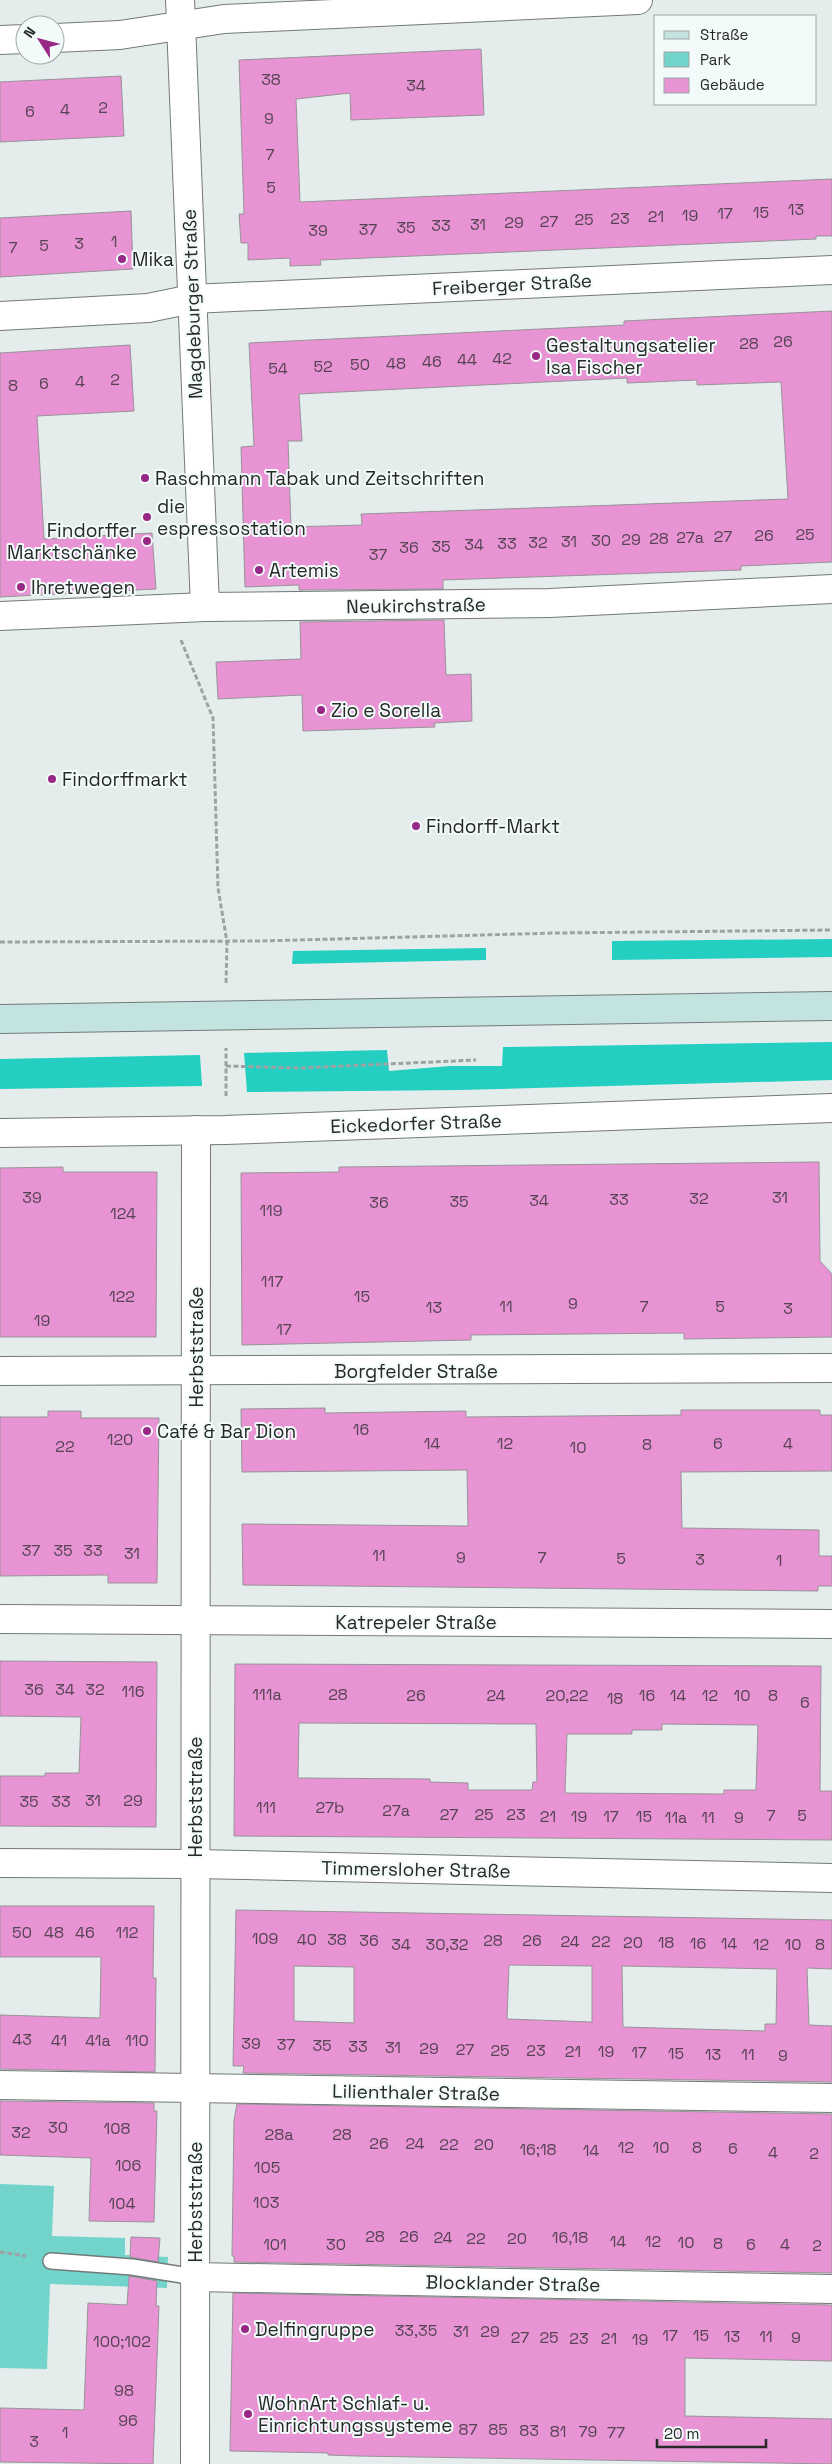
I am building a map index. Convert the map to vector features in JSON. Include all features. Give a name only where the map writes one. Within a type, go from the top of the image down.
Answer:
[{"type":"main road","points":[[0,1019],[832,1006]]},
{"type":"street","points":[[65,38],[120,35],[181,13],[224,19],[638,0]]},
{"type":"street","name":"Magdeburger Straße","points":[[181,13],[205,607]]},
{"type":"street","points":[[0,40],[15,39]]},
{"type":"street","name":"Freiberger Straße","points":[[0,316],[148,308],[192,299],[832,270]]},
{"type":"street","name":"Neukirchstraße","points":[[0,616],[205,607],[550,603],[832,589]]},
{"type":"street","name":"Eickedorfer Straße","points":[[0,1133],[225,1130],[832,1108]]},
{"type":"street","name":"Herbststraße","points":[[194,2464],[196,1130]]},
{"type":"street","name":"Borgfelder Straße","points":[[0,1371],[196,1372],[832,1368]]},
{"type":"street","name":"Katrepeler Straße","points":[[0,1619],[832,1624]]},
{"type":"street","name":"Timmersloher Straße","points":[[0,1863],[195,1864],[832,1878]]},
{"type":"street","name":"Lilienthaler Straße","points":[[0,2085],[832,2098]]},
{"type":"street","name":"Blocklander Straße","points":[[195,2277],[832,2289]]},
{"type":"lane","points":[[51,2260],[132,2267],[195,2277]]},
{"type":"path","points":[[169,609],[213,718],[218,888],[226,942],[226,988]]},
{"type":"path","points":[[0,942],[226,942],[556,933],[832,930]]},
{"type":"path","points":[[225,1130],[226,1046]]},
{"type":"path","points":[[226,1066],[299,1068],[476,1060]]},
{"type":"green space","points":[[0,2184],[54,2186],[52,2236],[125,2238],[125,2255],[168,2257],[167,2288],[50,2284],[47,2369],[0,2368]]},
{"type":"shaded area","points":[[832,939],[832,957],[612,960],[612,941]]},
{"type":"shaded area","points":[[486,948],[486,960],[292,964],[293,951]]},
{"type":"shaded area","points":[[832,1042],[832,1080],[461,1090],[247,1092],[244,1053],[387,1050],[389,1071],[450,1066],[502,1066],[503,1047]]},
{"type":"shaded area","points":[[200,1055],[202,1086],[0,1089],[0,1059]]},
{"type":"building","points":[[481,49],[484,115],[351,120],[350,93],[296,99],[300,202],[832,179],[832,236],[816,236],[816,239],[320,260],[321,265],[290,266],[290,258],[248,260],[248,243],[241,243],[239,214],[244,214],[239,60]]},
{"type":"building","points":[[121,76],[124,136],[0,142],[0,82]]},
{"type":"building","points":[[131,211],[133,269],[0,277],[0,218]]},
{"type":"building","points":[[832,311],[832,562],[741,566],[741,570],[443,580],[443,589],[299,590],[299,585],[245,587],[241,447],[254,446],[249,343],[624,325],[624,321]],"holes":[[[627,378],[627,383],[697,380],[697,385],[781,382],[788,499],[361,514],[362,525],[291,527],[288,441],[302,441],[299,394]]]},
{"type":"building","points":[[130,345],[134,411],[37,416],[44,539],[152,533],[156,589],[0,597],[0,353]]},
{"type":"building","points":[[444,620],[446,675],[471,674],[472,721],[434,723],[435,727],[303,731],[302,695],[218,699],[216,662],[301,659],[300,622]]},
{"type":"building","points":[[819,1162],[820,1261],[832,1274],[832,1337],[684,1339],[684,1333],[471,1335],[471,1340],[242,1345],[241,1173],[339,1172],[339,1167]]},
{"type":"building","points":[[63,1167],[63,1172],[157,1172],[156,1337],[0,1337],[0,1168]]},
{"type":"building","points":[[325,1408],[325,1413],[466,1411],[466,1417],[681,1415],[681,1410],[820,1410],[820,1415],[832,1415],[832,1471],[681,1472],[682,1528],[819,1530],[819,1556],[832,1556],[832,1586],[818,1586],[818,1591],[243,1585],[242,1524],[468,1526],[467,1470],[242,1472],[241,1409]]},
{"type":"building","points":[[48,1411],[81,1411],[81,1418],[159,1418],[157,1583],[108,1583],[108,1575],[0,1576],[0,1417],[48,1417]]},
{"type":"building","points":[[0,1661],[157,1662],[156,1827],[0,1826],[0,1776],[45,1776],[45,1773],[79,1773],[81,1717],[0,1716]]},
{"type":"building","points":[[235,1664],[821,1666],[820,1791],[832,1791],[832,1840],[234,1836]],"holes":[[[299,1723],[536,1724],[537,1782],[533,1782],[532,1790],[468,1790],[468,1783],[430,1782],[430,1779],[298,1778]],[[662,1724],[758,1725],[756,1790],[724,1790],[724,1794],[565,1793],[567,1734],[632,1734],[632,1730],[662,1730]]]},
{"type":"building","points":[[0,1906],[154,1906],[153,1978],[156,1978],[155,2072],[0,2069],[0,2015],[100,2018],[101,1957],[0,1957]]},
{"type":"building","points":[[236,1910],[832,1920],[832,1969],[807,1968],[809,2025],[832,2026],[832,2082],[243,2073],[244,2066],[233,2066]],"holes":[[[509,1965],[592,1966],[592,2022],[507,2019]],[[294,1966],[354,1967],[354,2023],[294,2021]],[[622,1966],[777,1969],[776,2024],[765,2024],[765,2031],[623,2027]]]},
{"type":"building","points":[[0,2101],[154,2103],[154,2111],[157,2111],[154,2222],[89,2221],[91,2158],[0,2155]]},
{"type":"building","points":[[237,2104],[832,2114],[832,2273],[234,2262],[234,2256],[232,2256],[234,2120]]},
{"type":"building","points":[[131,2237],[160,2238],[158,2262],[130,2257]]},
{"type":"building","points":[[129,2276],[157,2281],[156,2306],[159,2306],[153,2464],[0,2462],[0,2408],[84,2410],[88,2303],[127,2305]]},
{"type":"building","points":[[233,2293],[832,2305],[832,2361],[685,2358],[685,2416],[832,2419],[832,2464],[357,2456],[328,2455],[328,2453],[230,2451]]},
{"type":"place","name":"Mika","points":[[122,259]]},
{"type":"place","name":"Gestaltungsatelier Isa Fischer","points":[[536,356]]},
{"type":"place","name":"Raschmann Tabak und Zeitschriften","points":[[145,478]]},
{"type":"place","name":"die espressostation","points":[[147,517]]},
{"type":"place","name":"Findorffer Marktschänke","points":[[147,541]]},
{"type":"place","name":"Artemis","points":[[259,570]]},
{"type":"place","name":"Ihretwegen","points":[[21,587]]},
{"type":"place","name":"Zio e Sorella","points":[[321,710]]},
{"type":"place","name":"Findorffmarkt","points":[[52,779]]},
{"type":"place","name":"Findorff-Markt","points":[[416,826]]},
{"type":"place","name":"Café & Bar Dion","points":[[147,1431]]},
{"type":"place","name":"Delfingruppe","points":[[245,2329]]},
{"type":"place","name":"WohnArt Schlaf- u. Einrichtungssysteme","points":[[248,2414]]}]
